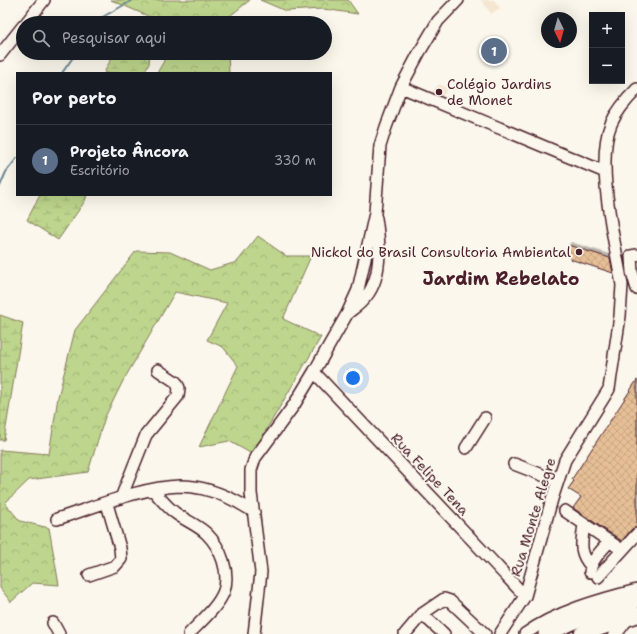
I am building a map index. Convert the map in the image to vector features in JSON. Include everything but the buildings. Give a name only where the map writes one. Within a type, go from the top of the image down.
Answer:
[{"type":"highway","points":[[546,634],[577,620],[637,600]]},
{"type":"highway","points":[[582,634],[632,616]]},
{"type":"main road","points":[[615,634],[632,616]]},
{"type":"street","points":[[31,16],[44,0]]},
{"type":"street","points":[[254,634],[261,572],[250,478],[255,458],[294,405],[347,314],[364,300],[376,277],[379,249],[375,213],[380,146],[401,87],[419,52],[438,21],[458,0]]},
{"type":"street","points":[[0,55],[16,35]]},
{"type":"street","points":[[401,87],[605,172]]},
{"type":"street","name":"Rua Monte Alegre","points":[[500,634],[524,596],[565,460],[609,389],[620,316],[622,285],[605,172],[605,153],[611,124],[623,103],[637,89]]},
{"type":"street","points":[[637,255],[631,256],[632,272],[637,289]]},
{"type":"street","points":[[121,498],[146,435],[178,396],[179,388],[176,382],[158,370]]},
{"type":"street","name":"Rua Felipe Tena","points":[[314,372],[524,596]]},
{"type":"street","points":[[466,448],[485,418]]},
{"type":"street","points":[[514,464],[558,481]]},
{"type":"street","points":[[57,518],[152,490],[181,486],[199,488],[223,495],[254,512]]},
{"type":"street","points":[[152,490],[173,512],[206,534],[216,545],[226,574],[224,590],[216,603],[190,634]]},
{"type":"street","points":[[89,575],[115,566],[121,559],[120,548],[107,504]]},
{"type":"street","points":[[565,511],[622,550]]},
{"type":"street","points":[[584,524],[582,543],[583,558],[593,572]]},
{"type":"street","points":[[593,572],[622,550],[637,534]]},
{"type":"street","points":[[593,572],[610,542]]},
{"type":"street","points":[[525,634],[571,611],[607,598],[637,590]]},
{"type":"street","points":[[405,634],[422,614],[444,599],[450,600],[485,634]]},
{"type":"street","points":[[422,614],[444,634]]},
{"type":"street","points":[[54,623],[59,634]]},
{"type":"shaded area","points":[[481,0],[494,0],[500,8],[491,14]]},
{"type":"shaded area","name":"Colégio Jardins de Monet","points":[[439,84],[448,89],[440,100],[429,95]]},
{"type":"green space","points":[[111,0],[250,0],[230,16],[148,16]]},
{"type":"green space","points":[[260,0],[348,0],[358,14],[323,9],[286,11]]},
{"type":"green space","points":[[110,60],[149,60],[149,64],[144,72],[104,72]]},
{"type":"green space","points":[[228,60],[229,72],[158,72],[164,61]]},
{"type":"green space","points":[[39,196],[87,196],[85,201],[58,240],[27,220]]},
{"type":"green space","points":[[258,236],[286,256],[311,256],[283,319],[321,337],[252,454],[229,441],[199,447],[238,366],[223,347],[207,340],[227,303],[175,292],[123,381],[105,417],[88,472],[29,480],[5,503],[20,521],[49,528],[59,585],[32,583],[11,602],[0,588],[0,450],[49,454],[58,397],[75,330],[136,251],[170,252],[210,270],[237,262]]},
{"type":"green space","points":[[0,315],[23,323],[4,440],[0,440]]},
{"type":"waterway","points":[[104,16],[133,0]]},
{"type":"waterway","points":[[63,72],[71,60]]},
{"type":"waterway","points":[[0,186],[6,172],[16,159]]},
{"type":"place","name":"Projeto Âncora","points":[[494,51]]},
{"type":"place","name":"Colégio Jardins de Monet","points":[[439,92]]},
{"type":"place","name":"Nickol do Brasil Consultoria Ambiental","points":[[579,252]]},
{"type":"district","name":"Jardim Rebelato","points":[[501,279]]}]
